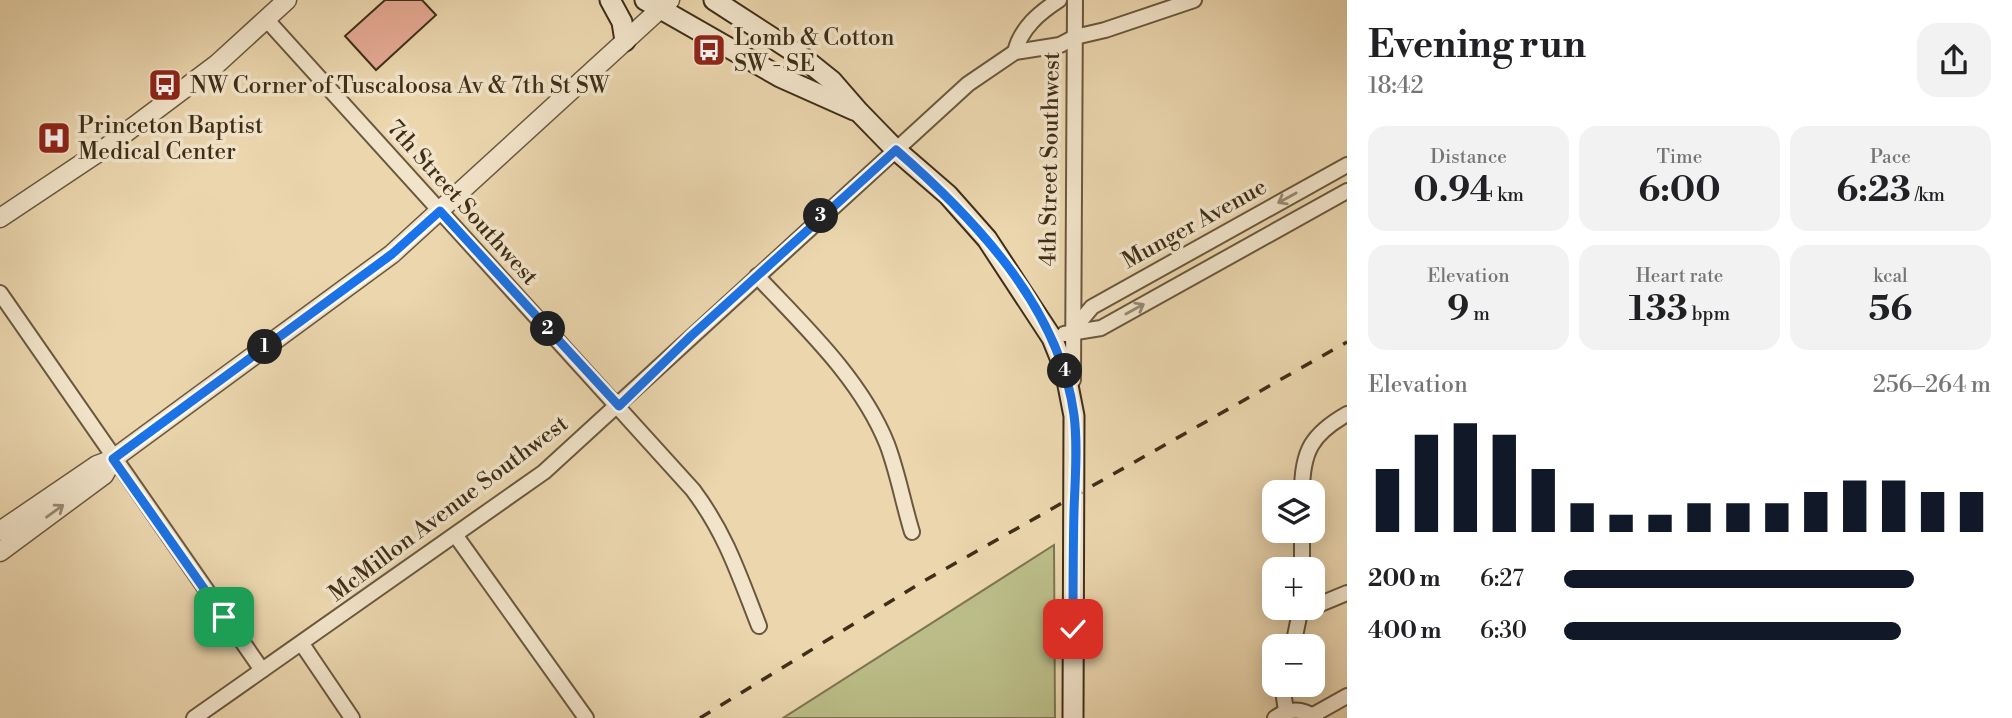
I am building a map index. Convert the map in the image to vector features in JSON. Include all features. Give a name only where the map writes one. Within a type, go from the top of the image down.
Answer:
[{"type":"main road","points":[[610,0],[622,22],[625,41]]},
{"type":"main road","points":[[714,0],[802,57],[832,81],[896,150],[948,195],[987,239],[1052,338],[1065,370],[1074,416]]},
{"type":"main road","points":[[659,3],[780,77],[859,112]]},
{"type":"main road","name":"4th Street Southwest","points":[[1073,718],[1074,416]]},
{"type":"street","points":[[0,218],[140,122],[217,64],[287,0]]},
{"type":"street","points":[[1015,52],[1018,42],[1037,16],[1059,0]]},
{"type":"street","name":"4th Street Southwest","points":[[1074,416],[1072,331],[1075,0]]},
{"type":"street","name":"McMillon Avenue Southwest","points":[[194,718],[544,472],[968,84],[1015,52],[1060,45],[1075,37],[1105,30],[1194,0]]},
{"type":"street","points":[[0,531],[97,465],[113,459],[392,254],[625,41],[659,3]]},
{"type":"street","name":"7th Street Southwest","points":[[266,19],[677,470],[715,520],[759,625]]},
{"type":"street","name":"Munger Avenue","points":[[1072,331],[1092,307],[1347,164]]},
{"type":"street","name":"Munger Avenue","points":[[1052,338],[1072,331],[1101,328],[1347,191]]},
{"type":"street","points":[[1250,219],[1262,238]]},
{"type":"street","points":[[757,276],[816,339],[874,416],[887,444],[912,532]]},
{"type":"street","points":[[0,293],[262,670]]},
{"type":"street","points":[[1302,480],[1307,450],[1316,437],[1347,414]]},
{"type":"street","points":[[0,552],[104,475],[113,459]]},
{"type":"street","points":[[456,536],[586,718]]},
{"type":"street","points":[[1325,601],[1347,593]]},
{"type":"street","points":[[302,644],[352,718]]},
{"type":"street","points":[[1282,697],[1281,715],[1296,709],[1314,717],[1347,696]]},
{"type":"green space","points":[[1054,545],[1055,718],[783,718]]},
{"type":"building","points":[[385,0],[422,0],[436,15],[376,70],[345,36]]},
{"type":"railway","points":[[700,718],[924,581],[1347,342]]},
{"type":"place","name":"Lomb & Cotton SW - SE","points":[[709,50]]},
{"type":"place","name":"NW Corner of Tuscaloosa Av & 7th St SW","points":[[165,85]]},
{"type":"place","name":"Princeton Baptist Medical Center","points":[[54,138]]},
{"type":"route","points":[[224,617],[113,459],[392,254],[440,211],[619,406],[823,214],[896,150],[948,195],[987,239],[1052,338],[1065,370],[1074,416],[1073,629]]}]
